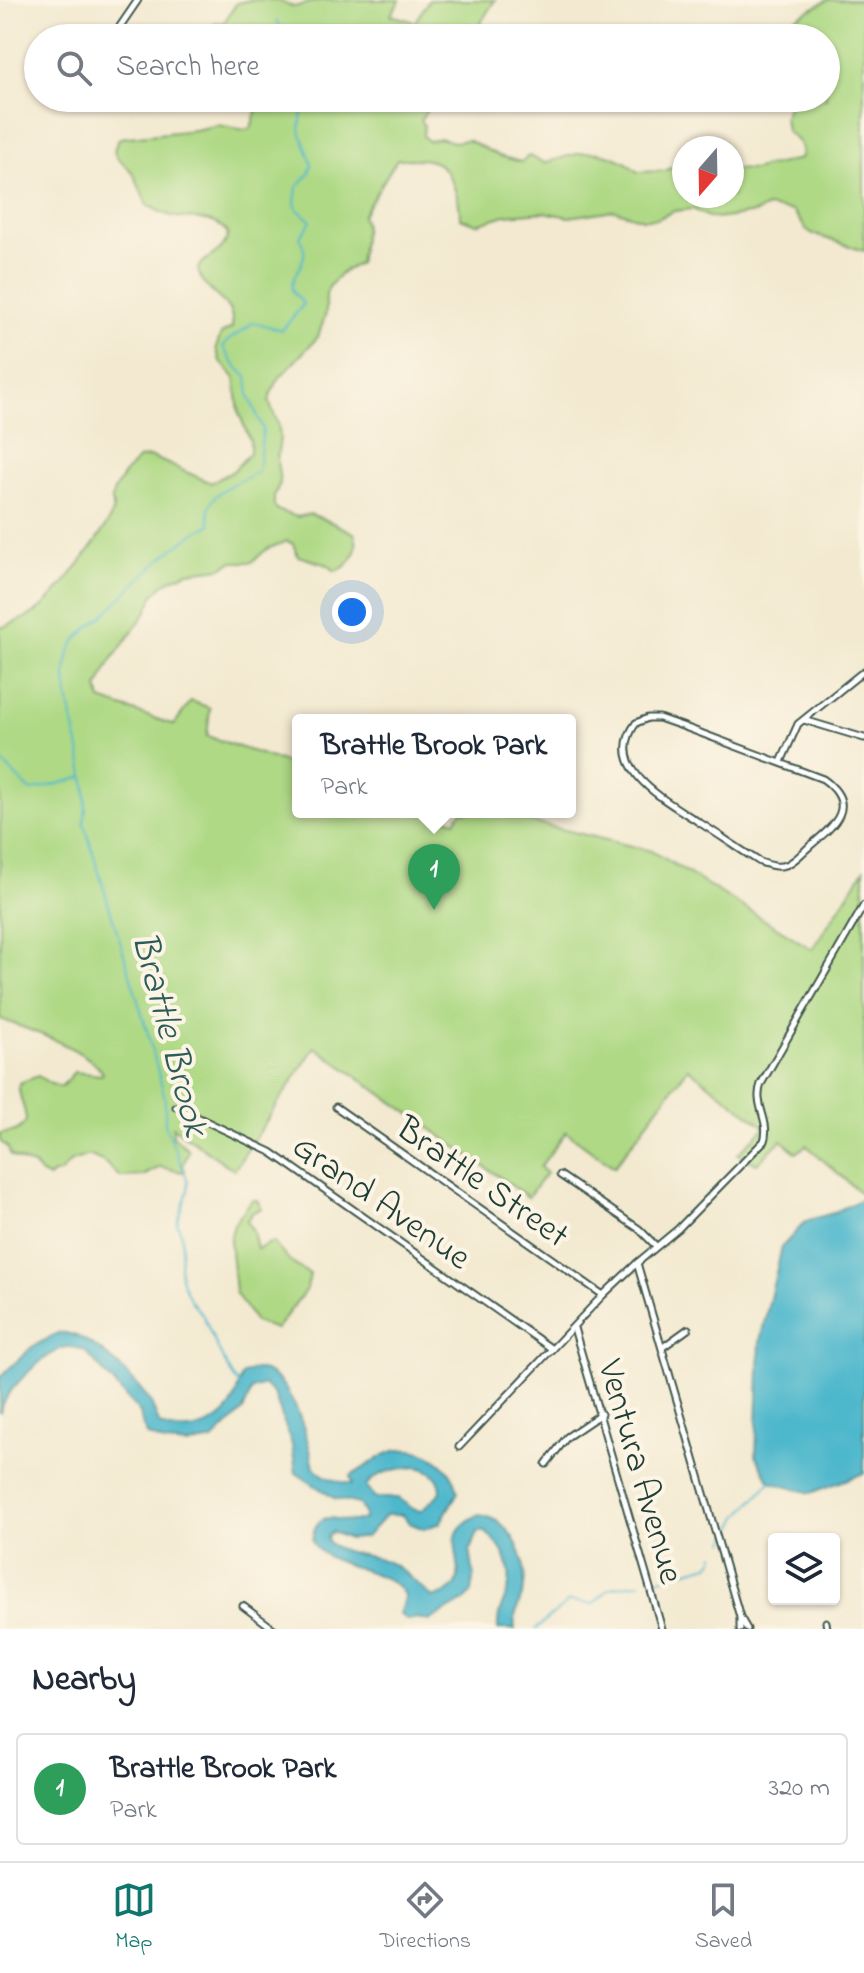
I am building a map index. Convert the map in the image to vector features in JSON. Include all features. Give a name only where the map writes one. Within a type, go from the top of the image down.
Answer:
[{"type":"street","points":[[122,24],[138,0]]},
{"type":"street","points":[[781,762],[803,720],[864,671]]},
{"type":"street","points":[[659,718],[781,762],[823,779],[832,786],[841,810],[833,829],[788,864],[774,866],[760,862],[653,793],[628,761],[626,744],[636,723],[659,718]]},
{"type":"street","points":[[803,720],[864,738]]},
{"type":"street","points":[[459,1447],[603,1295],[678,1229],[765,1139],[766,1125],[758,1100],[761,1084],[864,905]]},
{"type":"street","name":"Grand Avenue","points":[[176,1107],[271,1152],[552,1349]]},
{"type":"street","name":"Brattle Street","points":[[336,1107],[603,1295]]},
{"type":"street","points":[[560,1175],[639,1229],[656,1246]]},
{"type":"street","points":[[637,1263],[740,1617],[747,1629]]},
{"type":"street","name":"Ventura Avenue","points":[[574,1328],[662,1629]]},
{"type":"street","points":[[663,1347],[688,1329]]},
{"type":"street","points":[[546,1464],[567,1437],[601,1414]]},
{"type":"street","points":[[243,1606],[274,1629]]},
{"type":"street","points":[[740,1617],[740,1629]]},
{"type":"green space","points":[[275,0],[294,7],[322,0],[400,0],[391,15],[415,22],[429,0],[495,0],[480,24],[214,24],[224,22],[237,3]]},
{"type":"green space","points":[[828,0],[864,0],[864,251],[813,234],[793,211],[767,207],[755,213],[724,218],[708,217],[693,209],[674,211],[657,219],[643,219],[614,210],[569,217],[545,212],[505,215],[477,224],[460,218],[454,187],[439,165],[433,161],[397,159],[362,216],[365,226],[359,263],[344,271],[330,285],[318,337],[280,377],[269,402],[280,437],[277,461],[280,483],[274,496],[274,506],[297,517],[310,514],[354,533],[356,545],[353,556],[346,566],[335,571],[328,565],[298,556],[293,544],[287,541],[267,549],[252,562],[232,562],[221,568],[188,572],[168,581],[153,596],[147,611],[109,664],[98,688],[101,700],[174,725],[191,701],[210,708],[207,736],[292,765],[292,818],[446,818],[455,821],[457,818],[515,818],[652,851],[812,949],[864,870],[864,1196],[806,1145],[797,1153],[781,1140],[757,1164],[738,1154],[765,1127],[688,1068],[614,1167],[566,1132],[540,1167],[546,1173],[528,1197],[315,1047],[234,1170],[173,1127],[173,1136],[189,1150],[183,1165],[185,1171],[182,1172],[160,1167],[143,1176],[120,1177],[104,1162],[89,1155],[71,1161],[60,1173],[49,1178],[35,1167],[11,1156],[0,1141],[0,1133],[15,1131],[26,1121],[19,1083],[38,1076],[61,1087],[74,1072],[103,1073],[71,1048],[0,1019],[0,628],[39,609],[71,574],[110,519],[113,493],[119,482],[140,458],[152,457],[211,483],[232,472],[250,453],[250,440],[239,413],[235,378],[220,361],[216,348],[221,334],[232,328],[232,318],[224,303],[205,285],[198,268],[220,250],[228,233],[216,223],[172,216],[147,205],[131,170],[114,151],[120,138],[218,125],[245,130],[251,128],[256,112],[426,112],[421,120],[423,136],[428,141],[439,138],[454,142],[468,140],[499,156],[521,162],[529,156],[545,163],[594,152],[612,156],[638,172],[665,171],[672,168],[672,208],[744,208],[744,170],[800,159],[801,146],[786,131],[786,112],[840,112],[840,24],[791,24],[796,17]]},
{"type":"green space","points":[[252,1200],[257,1200],[262,1208],[253,1212],[246,1221],[253,1231],[257,1249],[273,1242],[289,1260],[310,1274],[307,1288],[276,1329],[255,1322],[235,1292],[230,1240],[234,1224]]},
{"type":"water","points":[[864,1198],[864,1473],[811,1493],[770,1482],[756,1456],[760,1341],[782,1247],[806,1221],[833,1213]]},
{"type":"water","points":[[58,1333],[69,1334],[94,1346],[130,1377],[149,1400],[160,1425],[169,1429],[189,1430],[208,1425],[231,1406],[242,1375],[257,1370],[271,1374],[283,1385],[292,1400],[314,1467],[326,1477],[342,1482],[352,1484],[350,1476],[394,1451],[415,1451],[435,1458],[450,1473],[458,1492],[440,1523],[424,1529],[409,1523],[403,1515],[386,1515],[366,1537],[349,1539],[332,1532],[327,1536],[328,1542],[342,1550],[388,1562],[407,1574],[433,1598],[456,1585],[456,1538],[459,1530],[479,1515],[490,1518],[508,1531],[523,1563],[524,1587],[515,1629],[498,1629],[499,1614],[509,1585],[508,1567],[502,1551],[485,1532],[478,1532],[470,1550],[474,1576],[472,1592],[465,1600],[429,1621],[418,1618],[407,1620],[399,1614],[405,1597],[387,1579],[343,1563],[319,1550],[312,1540],[319,1522],[331,1518],[355,1521],[364,1519],[364,1513],[359,1504],[334,1498],[296,1473],[292,1445],[274,1394],[264,1385],[252,1389],[243,1411],[213,1440],[187,1445],[165,1443],[148,1436],[140,1413],[85,1351],[66,1347],[51,1354],[24,1376],[8,1395],[0,1413],[0,1377],[32,1347]],"holes":[[[421,1468],[437,1478],[441,1492],[421,1511],[398,1498],[375,1498],[366,1487],[388,1472]]]},
{"type":"waterway","points":[[240,1386],[225,1364],[203,1316],[189,1297],[181,1276],[182,1239],[177,1224],[188,1191],[188,1181],[165,1124],[165,1098],[148,1034],[84,823],[83,768],[66,672],[71,650],[82,634],[168,553],[210,525],[209,508],[218,493],[258,472],[263,429],[249,396],[247,377],[223,347],[253,322],[282,330],[303,305],[292,289],[304,255],[300,237],[311,221],[297,209],[295,203],[297,187],[309,174],[312,164],[300,131],[302,112]]},
{"type":"waterway","name":"Brattle Brook","points":[[0,760],[31,791],[84,777]]},
{"type":"waterway","points":[[725,1542],[740,1515],[770,1482]]},
{"type":"waterway","points":[[658,1579],[709,1565],[715,1554]]},
{"type":"waterway","points":[[536,1629],[569,1601],[593,1604],[610,1588],[640,1583]]},
{"type":"place","name":"Brattle Brook Park","points":[[434,910]]}]
